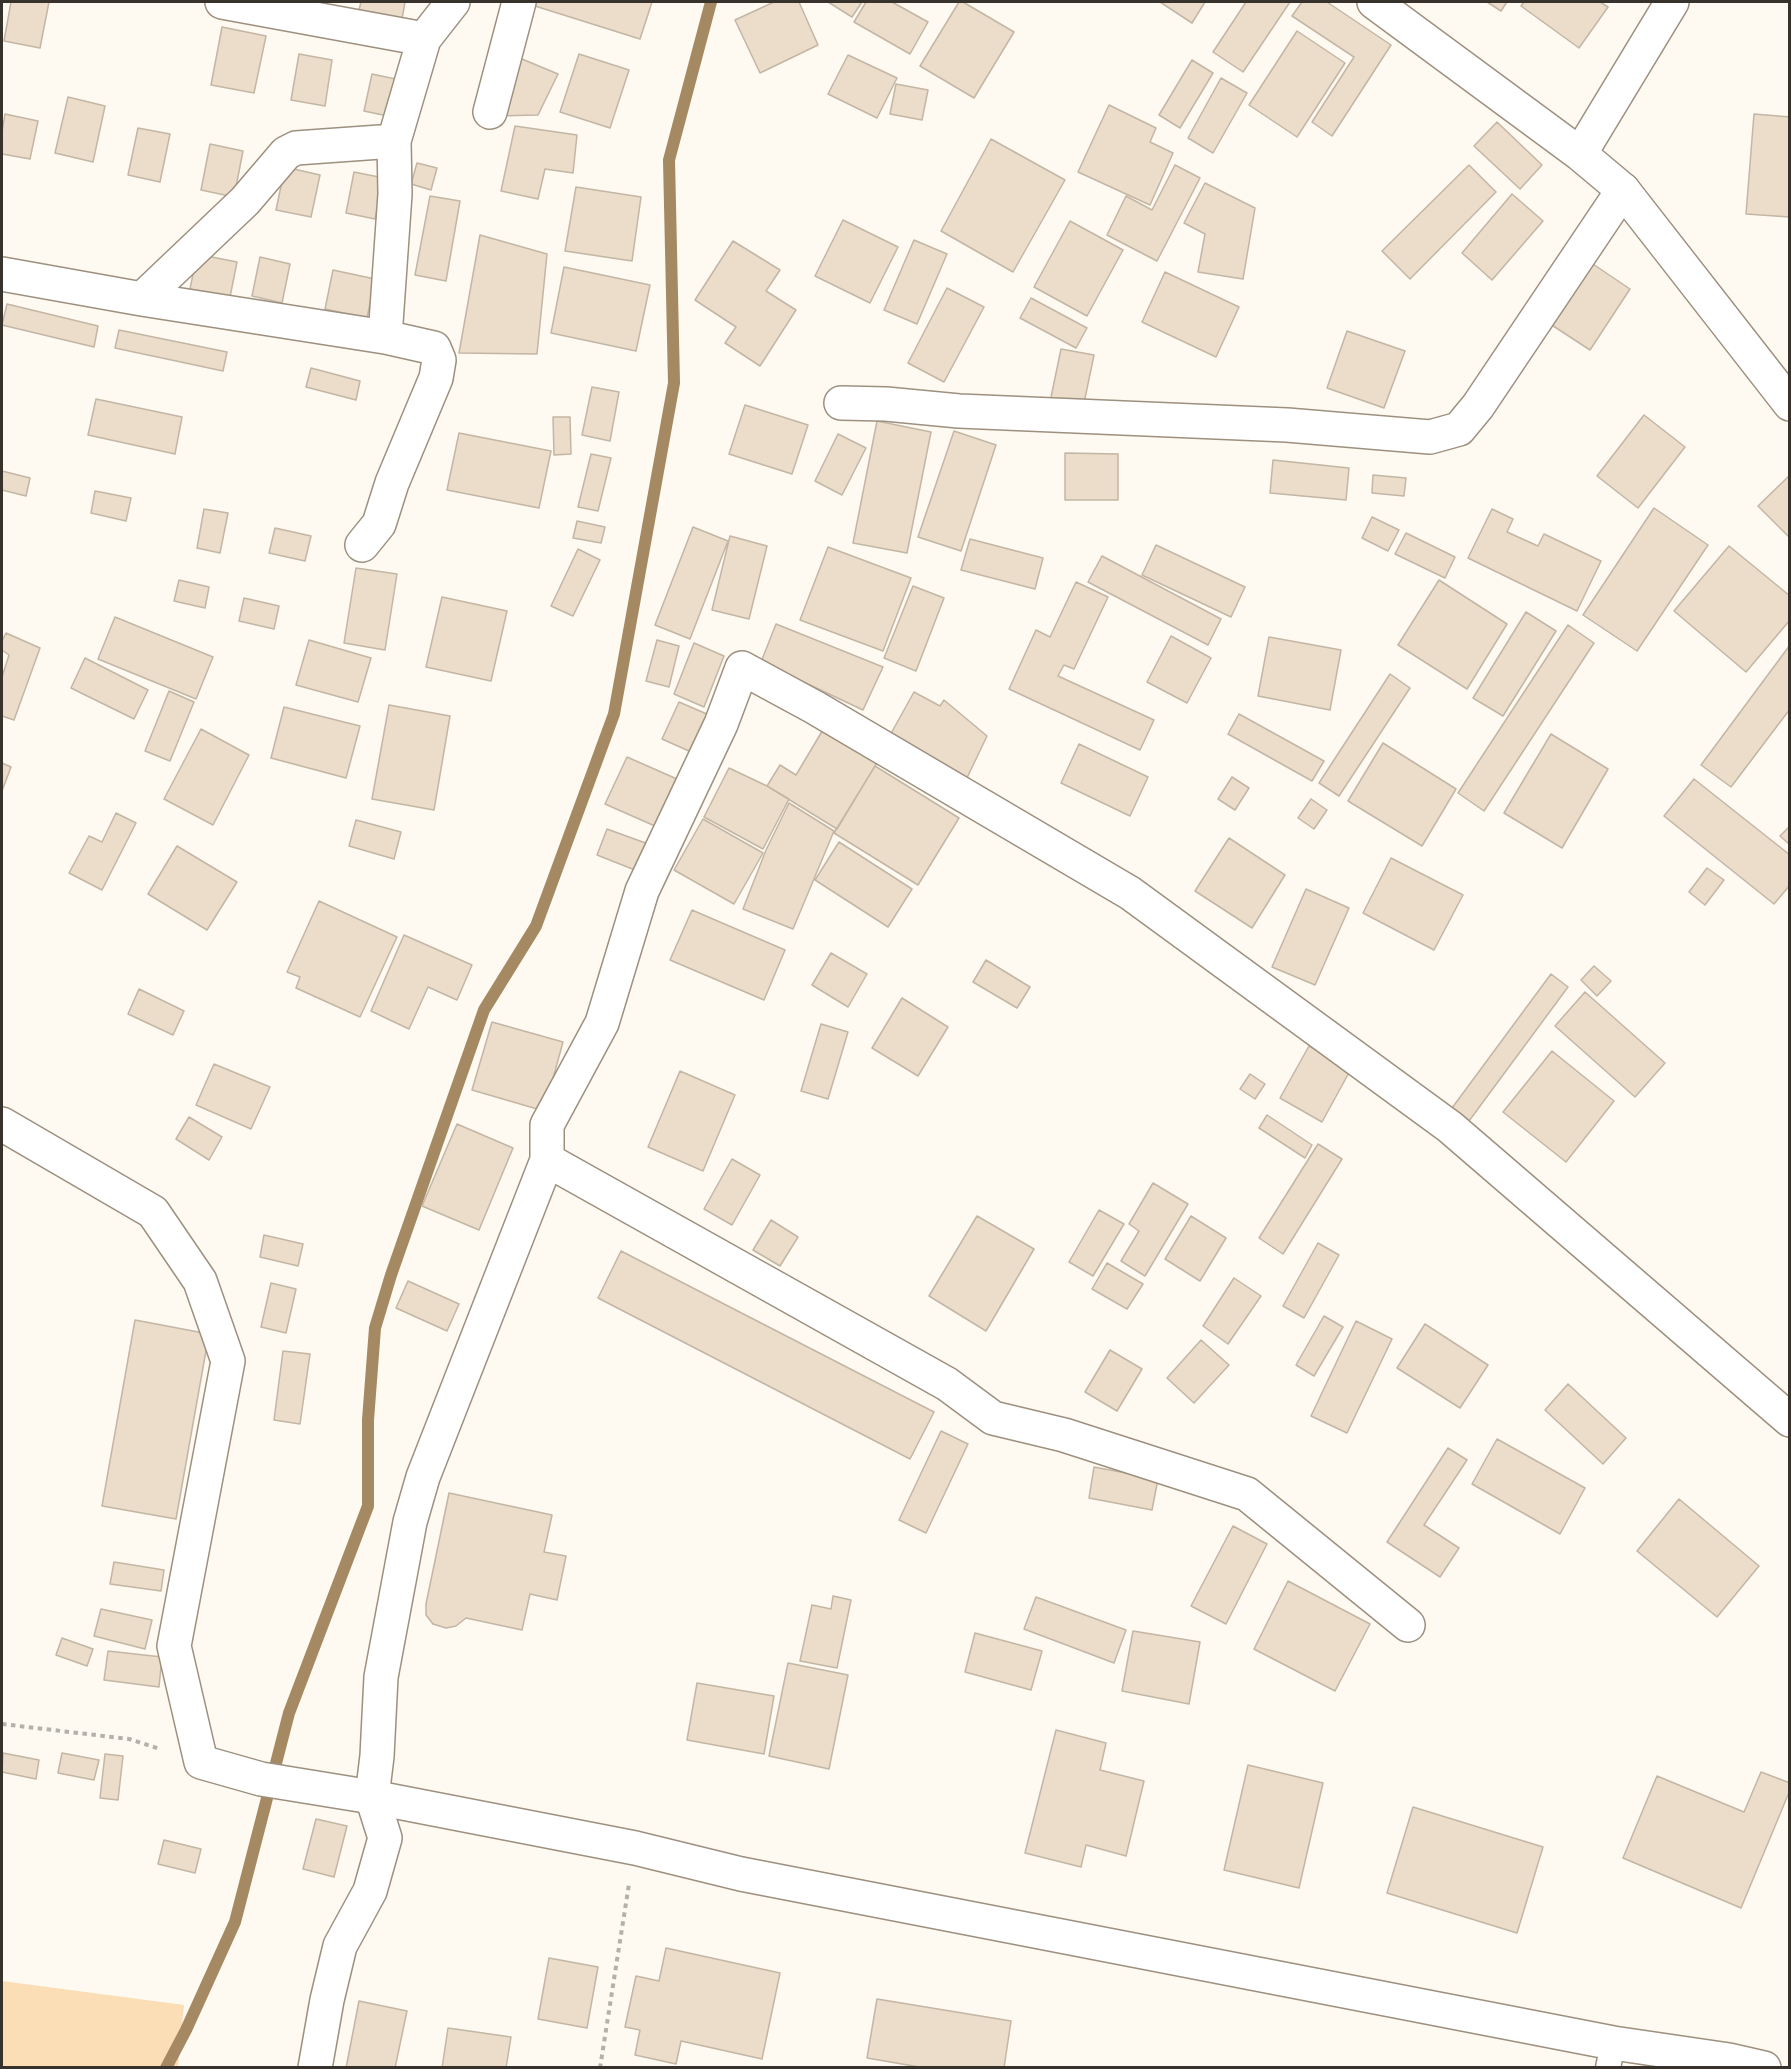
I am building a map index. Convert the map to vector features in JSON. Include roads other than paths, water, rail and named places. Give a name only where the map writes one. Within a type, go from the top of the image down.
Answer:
[{"type":"street","points":[[222,2],[424,39]]},
{"type":"street","points":[[385,337],[395,194],[394,141],[424,39],[453,2]]},
{"type":"street","points":[[490,112],[519,2]]},
{"type":"street","points":[[1374,2],[1580,154],[1623,190],[1790,404]]},
{"type":"street","points":[[1580,154],[1672,2]]},
{"type":"street","points":[[141,299],[245,201],[286,153],[296,148],[394,141]]},
{"type":"street","points":[[841,403],[886,404],[959,411],[1287,425],[1430,437],[1459,429],[1478,406],[1623,190]]},
{"type":"street","points":[[2,274],[141,299],[385,337],[435,348],[439,360],[436,378],[392,483],[379,524],[362,545]]},
{"type":"street","points":[[359,1796],[377,1755],[381,1677],[410,1522],[423,1476],[547,1160],[547,1125],[602,1023],[642,891],[721,724],[742,668],[814,707],[1130,893],[1450,1127],[1790,1420]]},
{"type":"street","points":[[2,1124],[153,1212],[200,1281],[228,1361],[174,1646],[201,1762],[261,1779],[635,1848],[741,1874],[1610,2055],[1764,2067]]},
{"type":"street","points":[[547,1160],[946,1384],[993,1418],[1064,1435],[1247,1494],[1408,1625]]},
{"type":"street","points":[[315,2067],[327,2000],[340,1946],[370,1891],[385,1838],[359,1796]]},
{"type":"waterway","points":[[166,2068],[186,2030],[235,1922],[289,1713],[368,1506],[368,1420],[375,1328],[391,1275],[484,1010],[536,926],[614,714],[674,383],[669,160],[711,2]]}]
